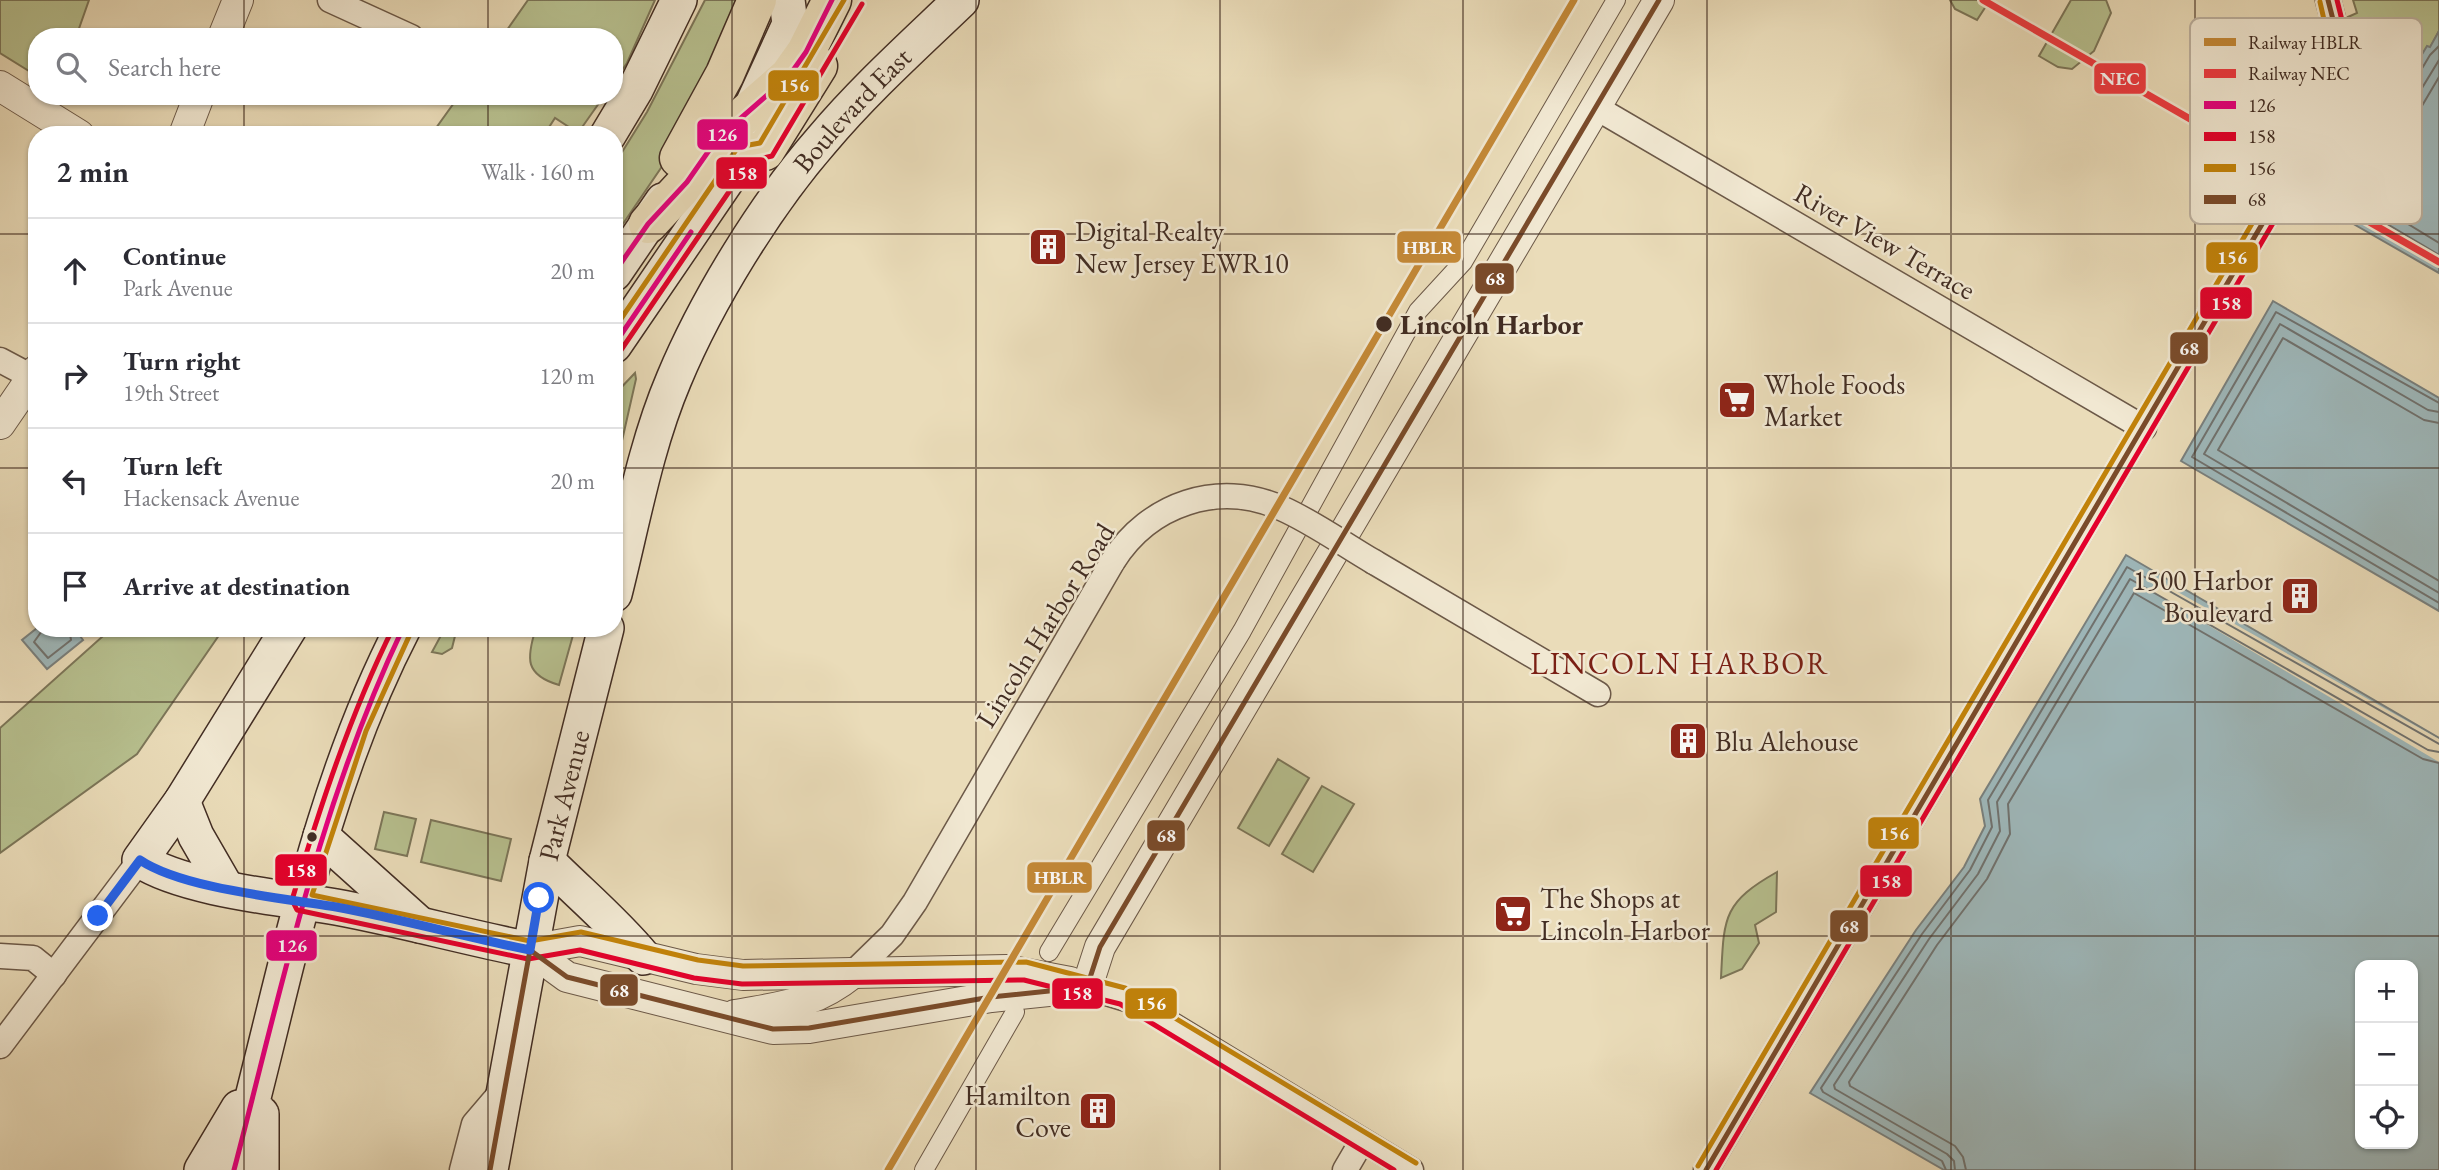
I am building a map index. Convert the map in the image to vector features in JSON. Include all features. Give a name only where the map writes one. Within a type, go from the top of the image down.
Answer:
[{"type":"highway","points":[[648,224],[668,176],[724,74],[757,0]]},
{"type":"highway","points":[[648,224],[687,182],[717,139],[795,68],[832,0]]},
{"type":"highway","points":[[745,153],[765,151],[854,0]]},
{"type":"main road","points":[[613,126],[635,90],[679,0]]},
{"type":"main road","points":[[623,260],[702,141],[767,12],[787,0],[790,24],[739,135],[745,153],[623,332]]},
{"type":"main road","name":"Boulevard East","points":[[623,558],[654,433],[673,379],[729,274],[802,163],[865,92],[961,0]]},
{"type":"main road","points":[[283,637],[182,801],[140,860],[160,871],[226,888],[530,950]]},
{"type":"main road","points":[[234,1170],[260,1076],[301,902],[321,836],[366,709],[399,637]]},
{"type":"main road","name":"Park Avenue","points":[[490,1170],[547,861],[604,637]]},
{"type":"main road","points":[[182,801],[196,836],[226,888]]},
{"type":"main road","points":[[321,836],[423,927]]},
{"type":"main road","points":[[547,861],[608,922],[624,934],[643,957]]},
{"type":"main road","points":[[202,1170],[260,1076]]},
{"type":"main road","points":[[260,1076],[261,1170]]},
{"type":"street","points":[[227,28],[238,0]]},
{"type":"street","points":[[330,0],[391,28]]},
{"type":"street","points":[[1048,952],[1242,631],[1418,311],[1463,262],[1616,0]]},
{"type":"street","points":[[1087,987],[1100,947],[1659,0]]},
{"type":"street","points":[[2328,0],[2331,18]]},
{"type":"street","points":[[0,86],[28,103]]},
{"type":"street","points":[[31,105],[64,126]]},
{"type":"street","points":[[188,126],[196,105]]},
{"type":"street","name":"River View Terrace","points":[[1595,107],[2144,429]]},
{"type":"street","points":[[1706,1170],[2263,224]]},
{"type":"street","points":[[0,360],[28,372]]},
{"type":"street","points":[[0,424],[28,383]]},
{"type":"street","name":"Lincoln Harbor Road","points":[[853,972],[892,934],[915,902],[1127,541],[1156,516],[1194,499],[1223,496],[1254,499],[1280,508],[1598,694]]},
{"type":"street","points":[[0,1046],[140,860]]},
{"type":"street","points":[[530,950],[580,942],[643,957],[743,975],[1025,971],[1133,1001],[1411,1170]]},
{"type":"street","points":[[530,950],[567,976],[773,1029],[797,1029],[969,1000],[1087,987]]},
{"type":"street","points":[[0,956],[33,958],[54,975]]},
{"type":"street","points":[[728,1017],[815,998],[830,992],[853,972]]},
{"type":"street","points":[[924,1170],[1015,1012]]},
{"type":"street","points":[[462,1170],[474,1124],[504,1089]]},
{"type":"street","points":[[1345,1170],[1362,1141]]},
{"type":"green space","points":[[0,0],[89,0],[79,28],[28,28],[28,70],[0,53]]},
{"type":"green space","points":[[528,0],[655,0],[623,69],[623,28],[508,28]]},
{"type":"green space","points":[[705,0],[746,0],[682,137],[623,224],[623,151],[647,112]]},
{"type":"green space","points":[[1950,0],[1990,0],[1977,20],[1955,9]]},
{"type":"green space","points":[[2071,0],[2106,0],[2111,13],[2094,51],[2072,69],[2058,67],[2039,56]]},
{"type":"green space","points":[[2353,0],[2439,0],[2439,31],[2430,48],[2427,47],[2422,55],[2422,18],[2348,18],[2357,13]]},
{"type":"green space","points":[[453,105],[598,105],[583,126],[567,126],[555,118],[550,126],[437,126]]},
{"type":"green space","points":[[635,373],[623,436],[623,386]]},
{"type":"green space","points":[[102,637],[218,637],[137,754],[0,853],[0,728]]},
{"type":"green space","points":[[440,637],[455,637],[452,648],[442,654],[432,652]]},
{"type":"green space","points":[[534,637],[572,637],[559,685],[534,671],[531,649]]},
{"type":"green space","points":[[1278,759],[1309,778],[1269,846],[1238,828]]},
{"type":"green space","points":[[1322,786],[1354,804],[1313,872],[1282,854]]},
{"type":"green space","points":[[384,812],[416,819],[407,856],[375,849]]},
{"type":"green space","points":[[431,820],[511,839],[501,881],[421,862]]},
{"type":"green space","points":[[1777,872],[1776,912],[1755,925],[1759,943],[1742,969],[1721,978],[1723,940],[1730,914],[1745,893]]},
{"type":"water","points":[[2439,31],[2439,273],[2353,224],[2422,224],[2422,54],[2427,46],[2430,47]]},
{"type":"water","points":[[2273,301],[2439,398],[2439,611],[2181,461]]},
{"type":"water","points":[[2126,555],[2439,738],[2439,1170],[1944,1170],[1810,1093],[1916,930],[1964,867],[1985,826],[1980,799]]},
{"type":"water","points":[[28,635],[81,637],[83,640],[47,669],[22,640]]},
{"type":"pier","points":[[2160,582],[2439,739],[2439,762],[2154,593]]},
{"type":"rail line","name":"HBLR","points":[[888,1170],[1574,0]]},
{"type":"rail line","name":"NEC","points":[[1983,0],[2190,119]]},
{"type":"rail line","name":"NEC","points":[[2373,224],[2439,262]]},
{"type":"transit line","name":"126","points":[[623,260],[648,224],[687,182],[717,139],[789,76],[806,52],[832,0]]},
{"type":"transit line","name":"156","points":[[623,316],[738,147],[760,143],[844,0]]},
{"type":"transit line","name":"68","points":[[490,1170],[530,950],[567,977],[773,1029],[809,1028],[991,997],[1087,987],[1100,947],[1659,0]]},
{"type":"transit line","name":"68","points":[[2328,0],[2332,18]]},
{"type":"transit line","name":"158","points":[[2337,0],[2341,18]]},
{"type":"transit line","name":"156","points":[[2320,2],[2324,18]]},
{"type":"transit line","name":"158","points":[[623,347],[750,161],[772,156],[862,4]]},
{"type":"transit line","name":"156","points":[[1698,1166],[2252,224]]},
{"type":"transit line","name":"68","points":[[1706,1170],[2262,224]]},
{"type":"transit line","name":"158","points":[[1716,1170],[2272,224]]},
{"type":"transit line","name":"126","points":[[623,332],[691,232]]},
{"type":"transit line","name":"158","points":[[389,637],[363,694],[325,796],[292,900],[297,910],[528,959],[580,950],[694,978],[742,984],[1024,980],[1120,1004],[1394,1170]]},
{"type":"transit line","name":"126","points":[[234,1170],[305,895],[348,761],[399,637]]},
{"type":"transit line","name":"156","points":[[409,637],[366,731],[312,895],[530,941],[581,932],[698,960],[743,966],[1026,962],[1125,988],[1416,1163]]},
{"type":"place","name":"Digital Realty New Jersey EWR10","points":[[1048,247]]},
{"type":"place","name":"Lincoln Harbor","points":[[1384,324]]},
{"type":"place","name":"Whole Foods Market","points":[[1737,400]]},
{"type":"place","name":"1500 Harbor Boulevard","points":[[2300,596]]},
{"type":"place","name":"Blu Alehouse","points":[[1688,741]]},
{"type":"place","name":"The Shops at Lincoln Harbor","points":[[1513,914]]},
{"type":"place","name":"Hamilton Cove","points":[[1098,1111]]},
{"type":"district","name":"LINCOLN HARBOR","points":[[1680,663]]},
{"type":"route","points":[[98,916],[140,860],[160,871],[262,896],[338,907],[530,950],[539,898]]}]
